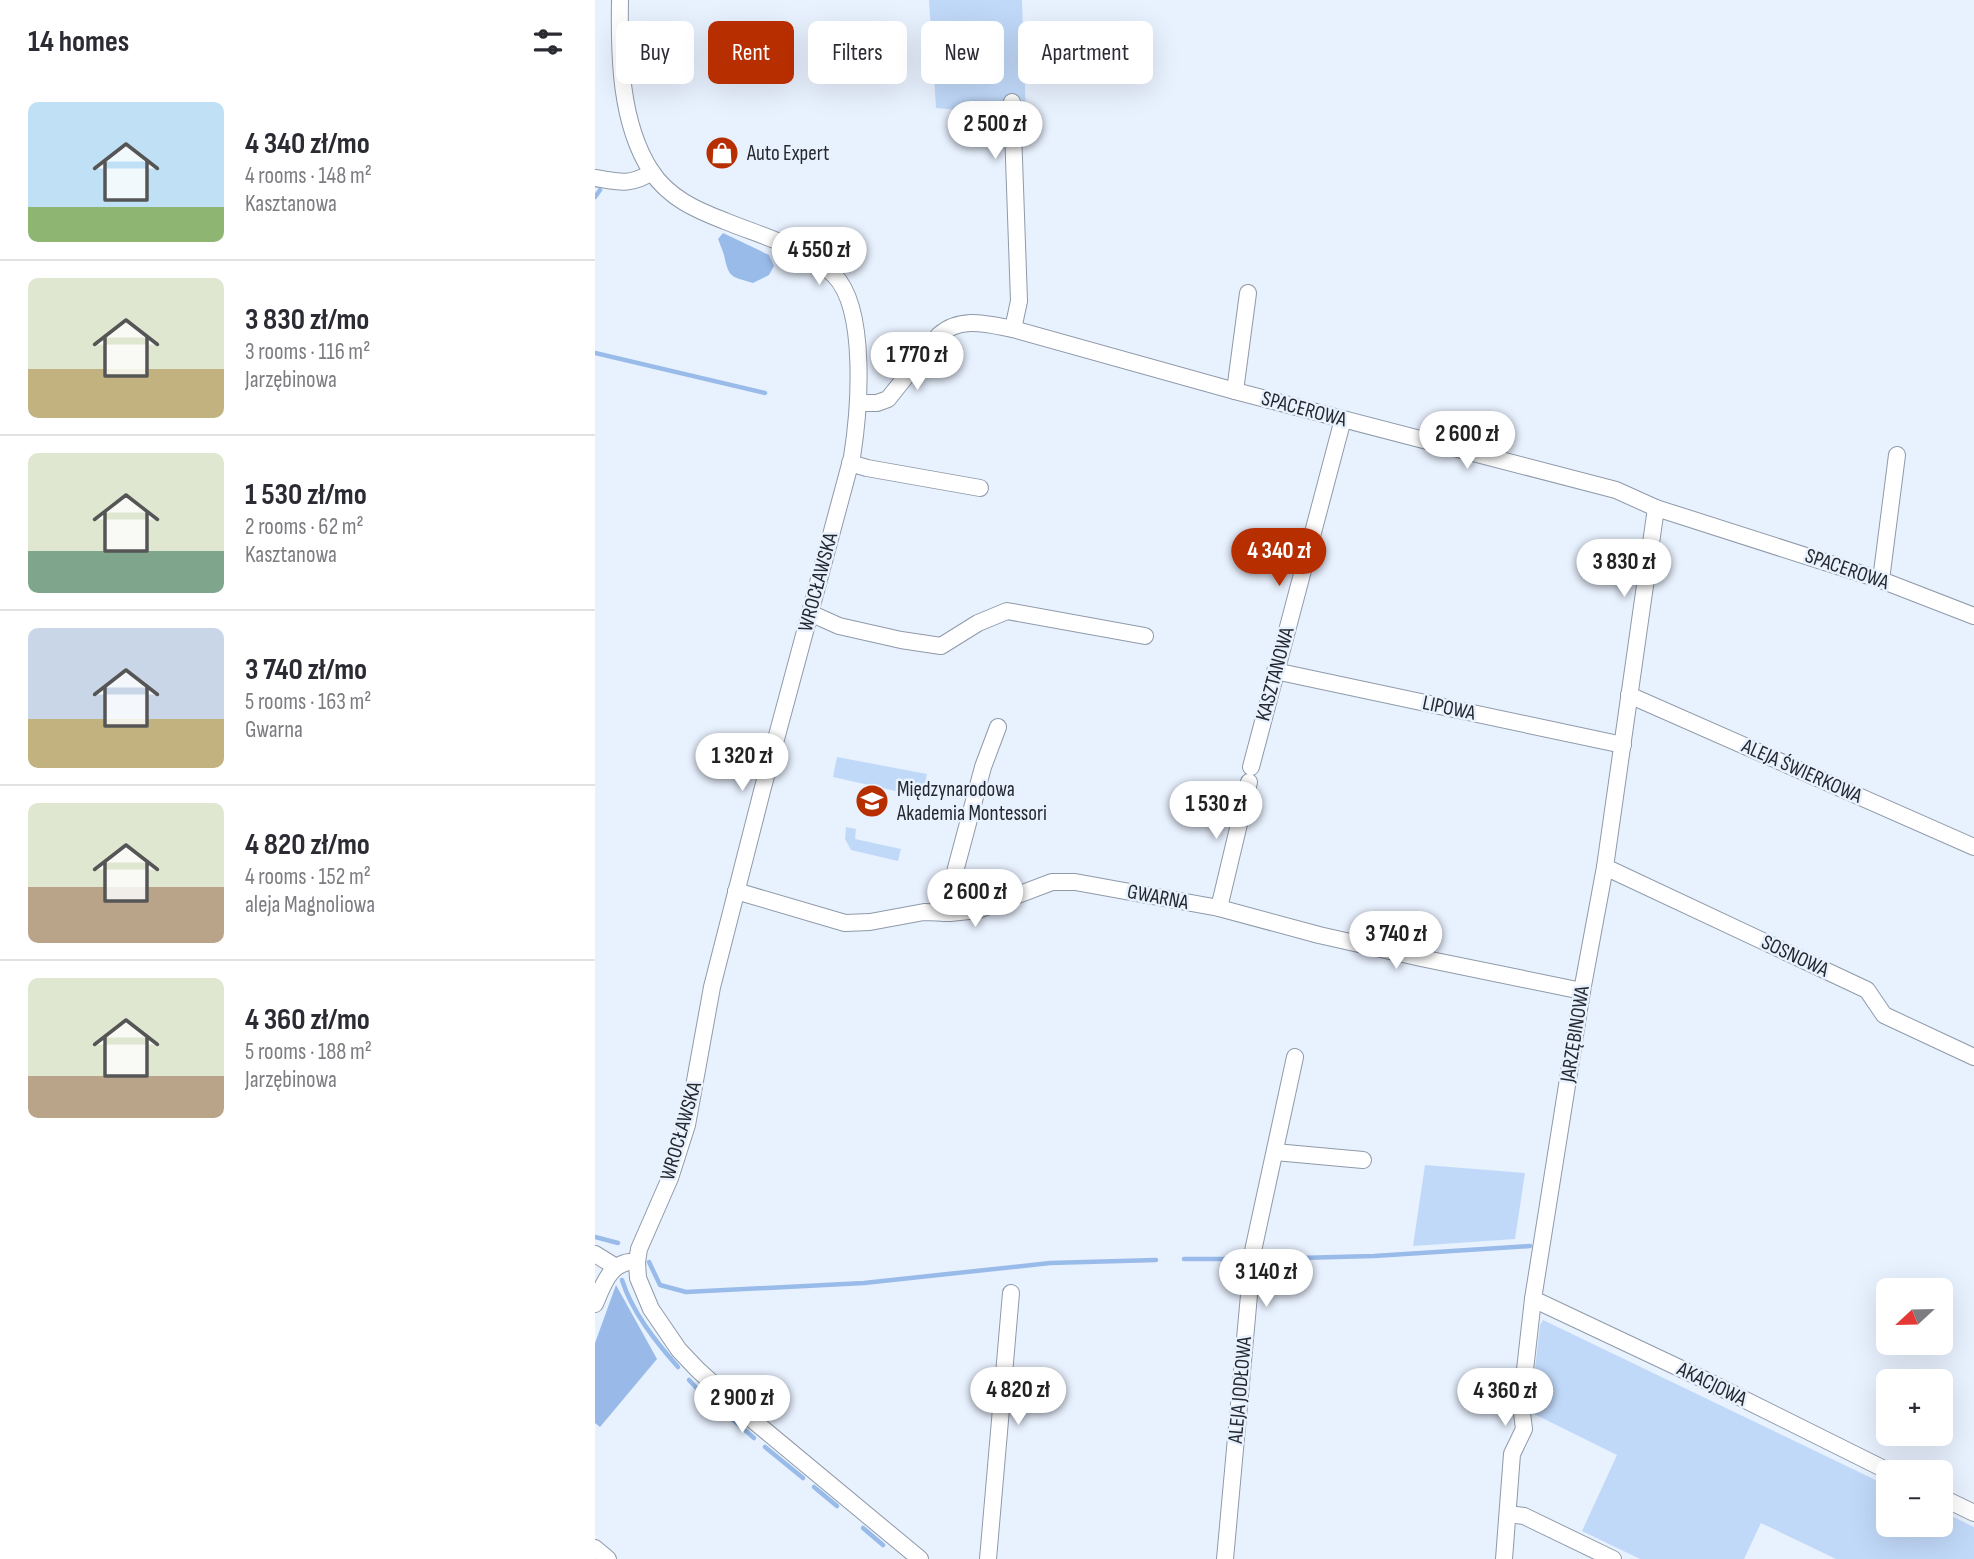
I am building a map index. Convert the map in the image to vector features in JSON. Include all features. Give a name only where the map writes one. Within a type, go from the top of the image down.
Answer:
[{"type":"street","name":"WROCŁAWSKA","points":[[619,0],[621,64],[627,107],[632,128],[652,172],[674,196],[692,208],[792,248],[819,263],[835,276],[850,303],[859,403],[850,463],[712,987],[687,1125],[670,1178],[636,1262]]},
{"type":"street","points":[[1012,102],[1019,301],[1013,329]]},
{"type":"street","points":[[595,178],[628,183],[652,172]]},
{"type":"street","points":[[1235,391],[1248,293]]},
{"type":"street","name":"SPACEROWA","points":[[859,403],[877,403],[888,399],[947,328],[957,323],[978,322],[1013,329],[1235,391],[1616,490],[1656,508],[1881,580],[1974,616]]},
{"type":"street","name":"KASZTANOWA","points":[[1219,908],[1275,671],[1343,419]]},
{"type":"street","points":[[1881,580],[1897,455]]},
{"type":"street","points":[[850,463],[980,488]]},
{"type":"street","name":"JARZĘBINOWA","points":[[1504,1559],[1512,1454],[1524,1429],[1521,1405],[1532,1299],[1605,867],[1656,508]]},
{"type":"street","points":[[810,613],[839,625],[901,640],[941,646],[978,623],[1007,611],[1145,636]]},
{"type":"street","name":"LIPOWA","points":[[1275,671],[1623,745]]},
{"type":"street","name":"ALEJA ŚWIERKOWA","points":[[1629,695],[1974,847]]},
{"type":"street","points":[[944,913],[982,767],[998,727]]},
{"type":"street","name":"SOSNOWA","points":[[1605,867],[1867,990],[1884,1015],[1974,1057]]},
{"type":"street","name":"GWARNA","points":[[736,891],[845,923],[870,922],[894,915],[923,912],[978,910],[1052,882],[1075,882],[1219,908],[1408,955],[1582,991]]},
{"type":"street","name":"ALEJA JODŁOWA","points":[[1225,1559],[1254,1251],[1295,1057]]},
{"type":"street","points":[[1275,1152],[1363,1160]]},
{"type":"street","points":[[595,1254],[615,1267]]},
{"type":"street","points":[[595,1304],[615,1267],[628,1261],[636,1262],[638,1278],[651,1309],[689,1360],[755,1422],[921,1559]]},
{"type":"street","points":[[989,1559],[1011,1293]]},
{"type":"street","name":"AKACJOWA","points":[[1532,1299],[1707,1381],[1876,1465]]},
{"type":"street","points":[[1953,1503],[1974,1513]]},
{"type":"street","points":[[1508,1514],[1524,1516],[1613,1559]]},
{"type":"street","points":[[595,1548],[608,1559]]},
{"type":"shaded area","points":[[929,0],[1022,0],[1023,21],[1018,21],[1018,84],[1025,84],[1026,116],[936,108],[934,84],[1004,84],[1004,21],[930,21]]},
{"type":"shaded area","points":[[723,233],[769,255],[774,266],[769,275],[753,283],[732,275],[727,268],[718,239]]},
{"type":"shaded area","points":[[837,757],[927,774],[922,797],[833,777]]},
{"type":"shaded area","points":[[846,827],[856,829],[855,839],[901,849],[898,861],[851,850],[845,839]]},
{"type":"shaded area","points":[[1425,1165],[1525,1173],[1515,1239],[1413,1246]]},
{"type":"shaded area","points":[[616,1285],[657,1359],[600,1427],[595,1423],[595,1343]]},
{"type":"shaded area","points":[[1543,1320],[1876,1480],[1876,1537],[1953,1537],[1953,1517],[1974,1527],[1974,1559],[1836,1559],[1761,1523],[1744,1559],[1640,1559],[1582,1531],[1617,1455],[1530,1412],[1540,1325]]},
{"type":"waterway","points":[[595,197],[600,190]]},
{"type":"waterway","points":[[595,353],[765,393]]},
{"type":"waterway","points":[[595,1237],[618,1243]]},
{"type":"waterway","points":[[1258,1259],[1374,1256],[1530,1246]]},
{"type":"waterway","points":[[1184,1259],[1248,1259]]},
{"type":"waterway","points":[[649,1262],[660,1285],[686,1292],[864,1283],[1050,1263],[1156,1260]]},
{"type":"waterway","points":[[622,1280],[638,1315],[678,1367]]},
{"type":"waterway","points":[[689,1380],[705,1397]]},
{"type":"waterway","points":[[717,1406],[754,1438]]},
{"type":"waterway","points":[[765,1447],[803,1478]]},
{"type":"waterway","points":[[814,1487],[837,1506]]},
{"type":"waterway","points":[[863,1528],[883,1545]]},
{"type":"place","name":"Auto Expert","points":[[722,153]]},
{"type":"place","name":"Międzynarodowa Akademia Montessori","points":[[872,801]]}]
